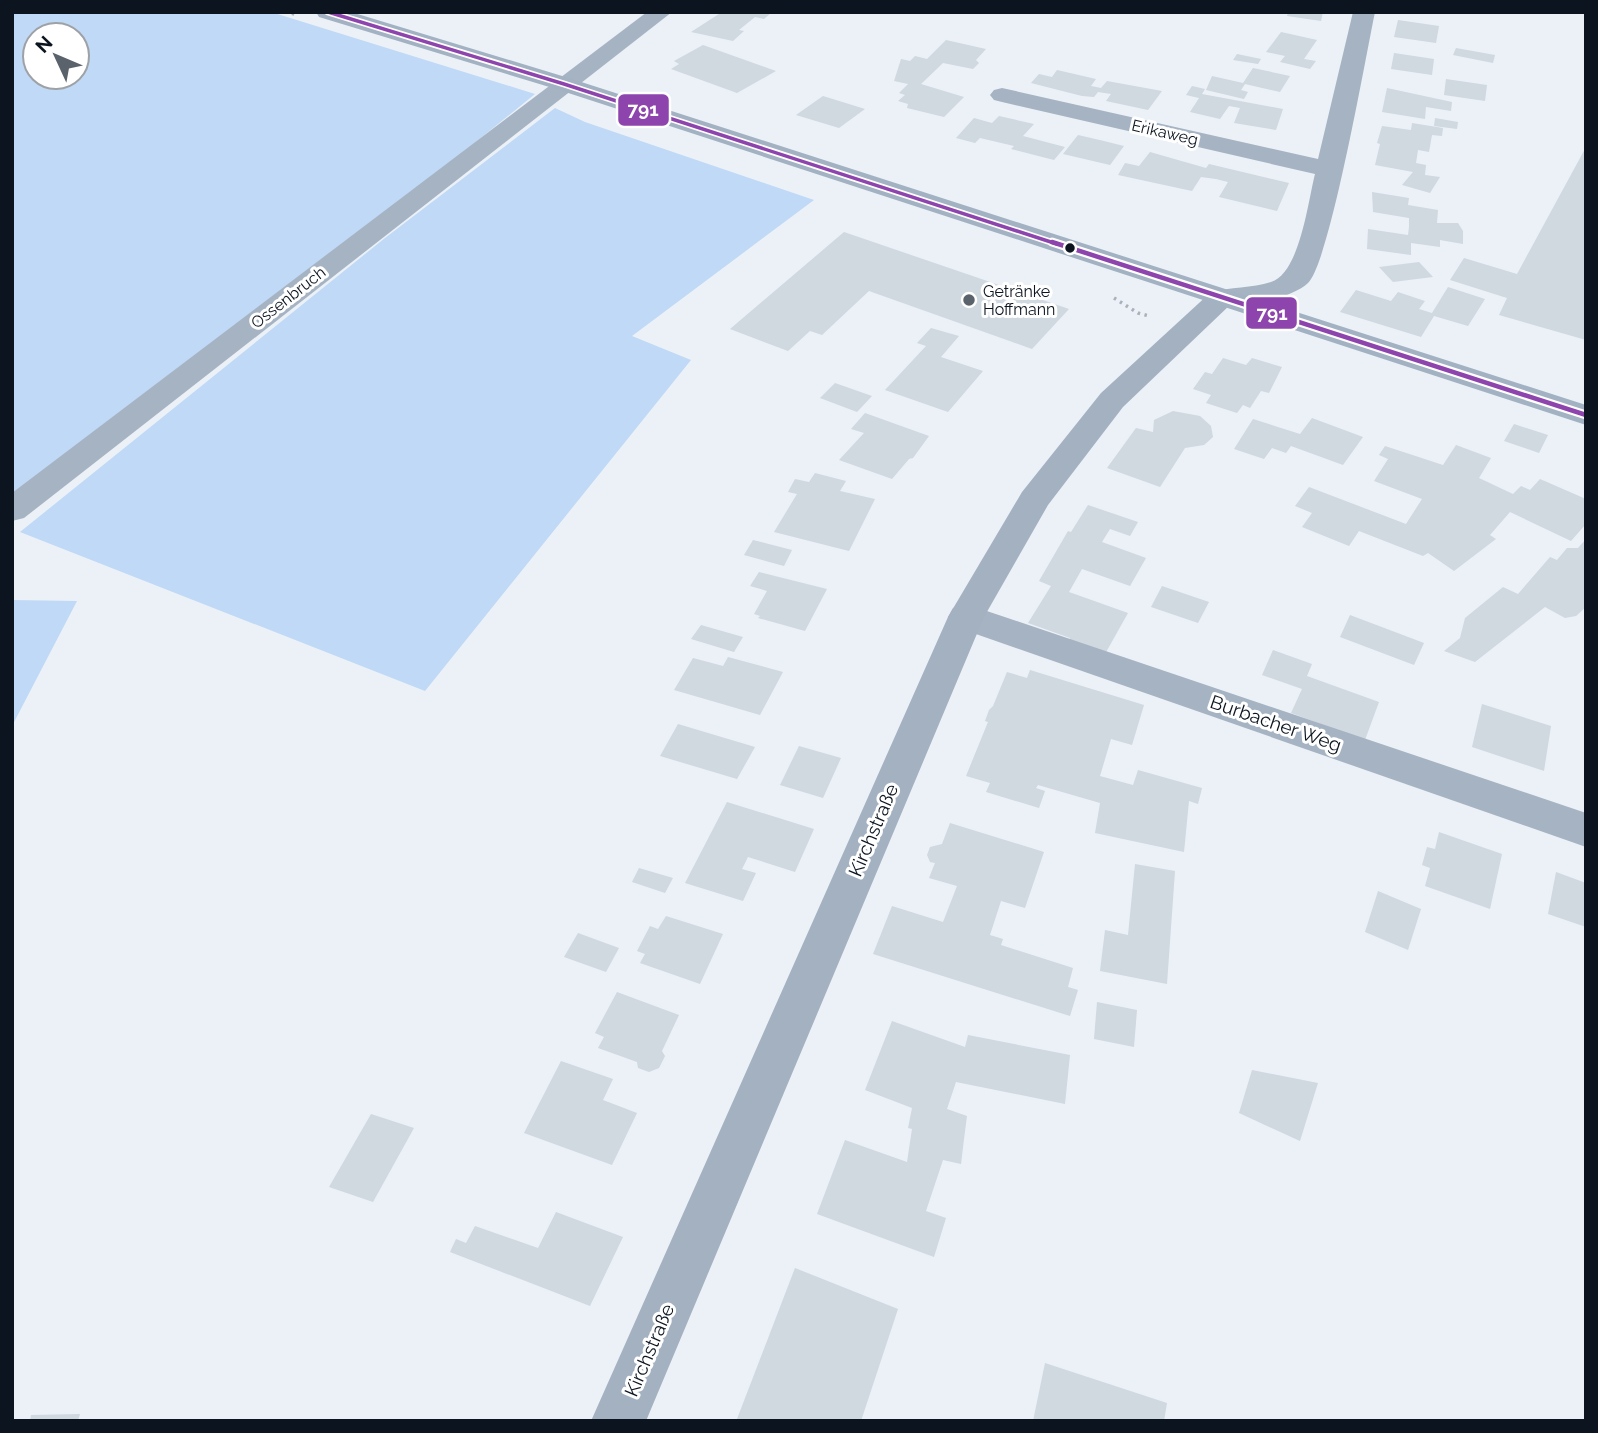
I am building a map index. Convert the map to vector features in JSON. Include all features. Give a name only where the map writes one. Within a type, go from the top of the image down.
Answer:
[{"type":"main road","points":[[327,12],[564,84],[1586,415]]},
{"type":"street","name":"Ossenbruch","points":[[12,510],[661,12]]},
{"type":"street","points":[[1221,298],[1281,289],[1299,276],[1312,243],[1364,12]]},
{"type":"street","name":"Erikaweg","points":[[1002,95],[1328,169]]},
{"type":"street","name":"Kirchstraße","points":[[618,1421],[965,617],[1034,500],[1112,400],[1221,298]]},
{"type":"street","name":"Burbacher Weg","points":[[965,617],[1586,830]]},
{"type":"shaded area","points":[[12,12],[271,12],[535,94],[371,227],[12,495]]},
{"type":"shaded area","points":[[555,108],[585,122],[814,200],[632,336],[691,360],[425,691],[20,532],[385,238]]},
{"type":"shaded area","points":[[12,600],[77,601],[12,726]]},
{"type":"building","points":[[722,12],[771,13],[764,19],[755,17],[739,30],[744,31],[733,41],[691,32]]},
{"type":"building","points":[[1288,12],[1323,12],[1321,21],[1287,16]]},
{"type":"building","points":[[1398,20],[1439,26],[1436,43],[1394,37]]},
{"type":"building","points":[[1281,32],[1317,40],[1304,59],[1316,61],[1310,69],[1280,62],[1285,56],[1266,52]]},
{"type":"building","points":[[946,40],[986,49],[976,60],[979,63],[973,69],[943,63],[921,84],[964,97],[944,117],[907,108],[908,104],[898,101],[905,95],[899,93],[908,84],[894,81],[901,59],[910,61],[915,56],[927,59]]},
{"type":"building","points":[[703,45],[776,71],[737,93],[671,69],[679,64],[674,61]]},
{"type":"building","points":[[1456,48],[1495,55],[1493,63],[1453,55]]},
{"type":"building","points":[[1394,53],[1434,59],[1432,75],[1391,69]]},
{"type":"building","points":[[1237,54],[1261,59],[1258,64],[1233,60]]},
{"type":"building","points":[[1253,68],[1290,76],[1280,92],[1245,84],[1241,90],[1248,92],[1244,99],[1206,90],[1212,76],[1243,83]]},
{"type":"building","points":[[1057,70],[1096,79],[1091,86],[1101,88],[1107,81],[1162,91],[1148,110],[1106,101],[1111,94],[1098,92],[1094,97],[1082,96],[1031,83],[1039,74],[1052,77]]},
{"type":"building","points":[[1446,79],[1487,85],[1485,101],[1444,95]]},
{"type":"building","points":[[1192,86],[1205,89],[1202,94],[1283,109],[1276,130],[1234,123],[1240,108],[1229,106],[1220,119],[1190,112],[1199,98],[1186,95]]},
{"type":"building","points":[[1387,88],[1452,102],[1451,111],[1426,107],[1425,119],[1382,112]]},
{"type":"building","points":[[823,96],[865,109],[839,128],[796,115]]},
{"type":"building","points":[[999,116],[1034,124],[1023,136],[1065,147],[1054,160],[980,138],[975,143],[956,138],[974,118],[992,123]]},
{"type":"building","points":[[1435,118],[1458,122],[1457,129],[1434,126]]},
{"type":"building","points":[[1412,123],[1443,128],[1442,136],[1432,135],[1429,152],[1418,150],[1416,163],[1426,165],[1425,175],[1440,177],[1430,193],[1402,185],[1413,172],[1375,165],[1382,126],[1411,130]]},
{"type":"building","points":[[1078,135],[1124,146],[1110,165],[1063,154]]},
{"type":"building","points":[[1586,147],[1586,340],[1499,315],[1507,298],[1450,280],[1464,258],[1517,274]]},
{"type":"building","points":[[1150,152],[1206,168],[1209,164],[1289,183],[1277,211],[1219,197],[1228,182],[1216,179],[1201,177],[1192,191],[1118,175],[1125,163],[1139,166]]},
{"type":"building","points":[[1372,192],[1409,198],[1408,205],[1438,210],[1437,223],[1458,223],[1463,231],[1463,244],[1440,240],[1440,247],[1411,243],[1411,255],[1367,249],[1368,229],[1408,235],[1409,227],[1409,218],[1373,212]]},
{"type":"building","name":"Getränke Hoffmann","points":[[844,232],[1069,309],[1032,349],[869,291],[822,335],[810,331],[788,351],[730,329]]},
{"type":"building","points":[[1419,262],[1433,277],[1393,282],[1379,267]]},
{"type":"building","points":[[1448,287],[1485,299],[1468,326],[1434,316],[1421,337],[1340,312],[1356,290],[1391,301],[1398,292],[1425,301],[1419,309],[1432,313]]},
{"type":"building","points":[[931,328],[959,336],[941,357],[983,371],[948,412],[885,390],[926,346],[917,343]]},
{"type":"building","points":[[1223,358],[1246,365],[1252,358],[1282,367],[1269,393],[1261,391],[1250,408],[1243,405],[1237,413],[1206,403],[1211,395],[1193,389],[1205,372],[1212,374]]},
{"type":"building","points":[[835,383],[872,396],[857,412],[820,398]]},
{"type":"building","points":[[1173,411],[1200,416],[1211,426],[1213,437],[1204,445],[1185,448],[1160,487],[1107,468],[1136,428],[1153,432],[1154,420]]},
{"type":"building","points":[[865,413],[929,436],[913,458],[909,459],[892,479],[839,460],[864,433],[851,429]]},
{"type":"building","points":[[1312,418],[1363,437],[1343,465],[1291,446],[1286,453],[1272,448],[1264,459],[1234,449],[1253,419],[1300,434]]},
{"type":"building","points":[[1514,424],[1548,435],[1539,453],[1504,441]]},
{"type":"building","points":[[1456,445],[1491,458],[1479,478],[1513,494],[1521,486],[1530,490],[1540,479],[1586,499],[1586,524],[1571,541],[1510,512],[1490,535],[1496,539],[1454,571],[1428,553],[1423,556],[1359,531],[1349,546],[1302,527],[1312,513],[1295,506],[1309,487],[1406,524],[1422,499],[1374,481],[1388,459],[1379,455],[1385,446],[1443,465]]},
{"type":"building","points":[[815,473],[846,481],[840,491],[875,499],[849,551],[774,532],[797,494],[788,492],[795,479],[809,482]]},
{"type":"building","points":[[1088,505],[1138,522],[1130,536],[1110,529],[1102,542],[1146,558],[1130,586],[1082,569],[1069,592],[1128,613],[1105,654],[1067,644],[1070,638],[1028,623],[1051,586],[1039,581],[1068,531],[1071,532]]},
{"type":"building","points":[[1586,539],[1586,607],[1576,616],[1565,618],[1545,607],[1475,662],[1444,651],[1460,638],[1465,618],[1503,587],[1518,594],[1550,557],[1557,560],[1567,548],[1578,548]]},
{"type":"building","points":[[753,540],[792,550],[784,566],[744,555]]},
{"type":"building","points":[[759,572],[827,589],[805,631],[758,618],[760,616],[754,614],[767,591],[750,586]]},
{"type":"building","points":[[1162,586],[1209,602],[1198,623],[1151,607]]},
{"type":"building","points":[[1350,615],[1424,643],[1414,665],[1340,637]]},
{"type":"building","points":[[701,625],[743,637],[734,652],[691,639]]},
{"type":"building","points":[[1273,650],[1312,664],[1307,676],[1379,702],[1365,740],[1291,713],[1302,689],[1262,675]]},
{"type":"building","points":[[728,657],[783,672],[760,715],[674,690],[693,658],[723,666]]},
{"type":"building","points":[[1030,670],[1144,705],[1132,745],[1111,739],[1100,776],[1133,785],[1138,770],[1202,788],[1198,804],[1189,801],[1184,852],[1095,833],[1100,803],[1038,785],[1036,788],[1045,791],[1039,808],[986,792],[990,783],[966,776],[988,722],[985,721],[989,710],[1007,672],[1027,678]]},
{"type":"building","points":[[1482,704],[1551,726],[1544,771],[1472,747]]},
{"type":"building","points":[[678,724],[755,747],[737,779],[660,756]]},
{"type":"building","points":[[799,746],[841,758],[823,798],[780,785]]},
{"type":"building","points":[[727,802],[814,829],[795,872],[748,857],[742,869],[756,873],[743,901],[685,883]]},
{"type":"building","points":[[950,823],[1044,852],[1025,908],[1001,901],[990,935],[1003,939],[1001,945],[1073,968],[1068,987],[1078,990],[1070,1016],[873,954],[892,906],[943,922],[957,886],[929,878],[935,863],[930,862],[927,855],[930,847],[942,844]]},
{"type":"building","points":[[1439,832],[1502,854],[1490,909],[1425,886],[1430,868],[1422,865],[1427,847],[1435,849]]},
{"type":"building","points":[[1135,864],[1175,871],[1167,984],[1100,971],[1105,930],[1128,935]]},
{"type":"building","points":[[639,868],[673,878],[665,893],[632,882]]},
{"type":"building","points":[[1556,872],[1586,883],[1586,927],[1548,914]]},
{"type":"building","points":[[1378,891],[1421,909],[1408,950],[1365,932]]},
{"type":"building","points":[[666,916],[723,934],[700,984],[640,963],[645,954],[637,951],[650,926],[658,929]]},
{"type":"building","points":[[578,933],[619,948],[606,972],[564,957]]},
{"type":"building","points":[[617,992],[679,1015],[662,1051],[665,1056],[659,1068],[649,1072],[638,1068],[637,1062],[598,1048],[604,1037],[595,1033]]},
{"type":"building","points":[[1097,1002],[1137,1010],[1134,1047],[1094,1039]]},
{"type":"building","points":[[892,1021],[965,1047],[968,1035],[1070,1055],[1065,1104],[956,1082],[947,1109],[967,1116],[961,1164],[943,1160],[926,1211],[946,1218],[934,1257],[817,1214],[845,1140],[907,1162],[912,1129],[908,1128],[912,1108],[865,1090]]},
{"type":"building","points":[[561,1061],[613,1079],[603,1100],[637,1113],[612,1165],[524,1133]]},
{"type":"building","points":[[1252,1070],[1318,1083],[1300,1141],[1239,1113]]},
{"type":"building","points":[[371,1114],[414,1128],[373,1202],[329,1187]]},
{"type":"building","points":[[556,1212],[623,1237],[590,1306],[450,1252],[456,1239],[466,1243],[475,1226],[538,1248]]},
{"type":"building","points":[[795,1268],[898,1309],[861,1421],[737,1419]]},
{"type":"building","points":[[1045,1363],[1167,1403],[1164,1421],[1033,1421]]},
{"type":"building","points":[[80,1414],[78,1421],[30,1421],[31,1415]]},
{"type":"transit line","name":"791","points":[[328,12],[564,84],[1586,415]]},
{"type":"place","name":"Getränke Hoffmann","points":[[969,300]]}]
